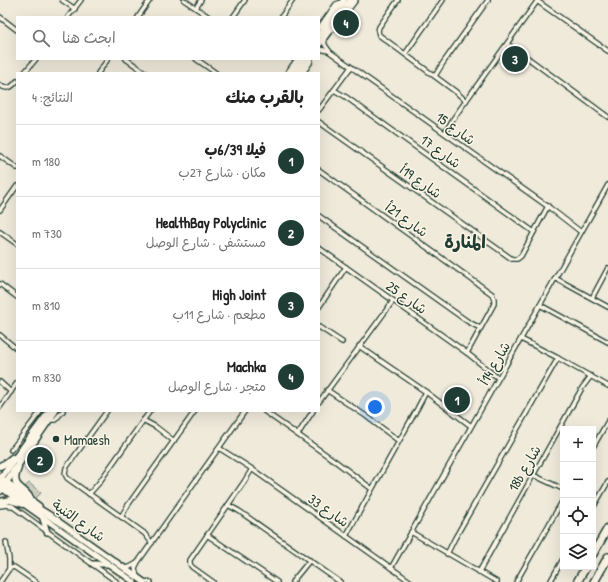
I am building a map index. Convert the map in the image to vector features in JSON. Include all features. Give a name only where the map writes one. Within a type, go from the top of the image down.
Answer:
[{"type":"highway","points":[[596,549],[608,528]]},
{"type":"highway","points":[[594,582],[608,557]]},
{"type":"highway","points":[[577,582],[584,570]]},
{"type":"main road","points":[[324,35],[351,0]]},
{"type":"main road","points":[[324,35],[343,1]]},
{"type":"main road","points":[[293,72],[301,60]]},
{"type":"main road","points":[[299,72],[309,60]]},
{"type":"main road","points":[[1,483],[24,451],[46,414]]},
{"type":"main road","points":[[31,500],[29,495],[19,487],[16,480],[17,470],[46,414]]},
{"type":"main road","points":[[1,483],[20,451],[33,435]]},
{"type":"main road","points":[[0,466],[6,463],[16,452],[20,451]]},
{"type":"main road","points":[[1,483],[22,459]]},
{"type":"main road","points":[[1,483],[57,520]]},
{"type":"main road","name":"شارع الثنية","points":[[1,483],[31,500],[144,582]]},
{"type":"main road","name":"شارع الثنية","points":[[1,483],[23,504],[134,582]]},
{"type":"main road","points":[[0,502],[10,500],[23,504]]},
{"type":"main road","points":[[42,518],[47,532]]},
{"type":"main road","points":[[93,564],[108,564]]},
{"type":"street","points":[[62,0],[74,10]]},
{"type":"street","points":[[69,16],[81,0]]},
{"type":"street","points":[[140,16],[150,0]]},
{"type":"street","points":[[184,0],[208,16]]},
{"type":"street","points":[[195,7],[200,0]]},
{"type":"street","points":[[234,16],[245,0]]},
{"type":"street","points":[[282,16],[293,0]]},
{"type":"street","points":[[330,52],[325,45],[324,35],[334,29],[356,0]]},
{"type":"street","points":[[398,0],[379,27],[378,31],[380,36],[467,100]]},
{"type":"street","points":[[404,54],[443,0]]},
{"type":"street","points":[[434,75],[488,0]]},
{"type":"street","points":[[444,132],[538,0],[608,51]]},
{"type":"street","points":[[320,27],[336,4],[343,1]]},
{"type":"street","points":[[0,17],[16,29]]},
{"type":"street","points":[[508,43],[608,116]]},
{"type":"street","name":"شارع 15","points":[[320,50],[324,49],[330,52],[582,231]]},
{"type":"street","points":[[25,72],[35,60]]},
{"type":"street","points":[[99,72],[107,60]]},
{"type":"street","points":[[127,60],[145,72]]},
{"type":"street","points":[[197,60],[215,72]]},
{"type":"street","points":[[288,72],[296,60]]},
{"type":"street","points":[[304,72],[310,63],[310,60]]},
{"type":"street","points":[[320,109],[350,66]]},
{"type":"street","points":[[0,86],[6,88],[12,86],[16,82]]},
{"type":"street","name":"شارع 17","points":[[336,87],[346,97],[535,231]]},
{"type":"street","name":"شارع 19أ","points":[[320,123],[510,258],[516,260],[520,257],[535,231]]},
{"type":"street","points":[[0,156],[16,168]]},
{"type":"street","name":"شارع 21أ","points":[[320,171],[491,293],[494,299],[494,304],[479,330]]},
{"type":"street","name":"شارع 14أ","points":[[390,567],[411,534],[608,185]]},
{"type":"street","points":[[0,210],[16,187]]},
{"type":"street","points":[[535,231],[549,207]]},
{"type":"street","points":[[320,217],[479,330],[466,352]]},
{"type":"street","points":[[1,232],[16,243]]},
{"type":"street","name":"شارع 25","points":[[320,249],[499,377]]},
{"type":"street","points":[[321,300],[347,268]]},
{"type":"street","points":[[591,297],[608,268]]},
{"type":"street","points":[[556,277],[608,307]]},
{"type":"street","points":[[0,284],[16,296]]},
{"type":"street","points":[[320,401],[392,300]]},
{"type":"street","points":[[540,304],[608,342]]},
{"type":"street","points":[[320,328],[342,342]]},
{"type":"street","points":[[0,336],[16,348]]},
{"type":"street","points":[[522,337],[608,386]]},
{"type":"street","points":[[360,345],[472,425]]},
{"type":"street","points":[[446,553],[557,357]]},
{"type":"street","name":"18b شارع","points":[[478,571],[589,375]]},
{"type":"street","points":[[1,382],[12,391]]},
{"type":"street","points":[[0,407],[16,385]]},
{"type":"street","points":[[328,390],[400,440]]},
{"type":"street","points":[[345,535],[427,393]]},
{"type":"street","points":[[11,450],[46,414],[55,420],[62,412]]},
{"type":"street","points":[[106,412],[66,468],[65,473],[67,478],[144,533],[152,543]]},
{"type":"street","points":[[91,494],[149,412]]},
{"type":"street","points":[[120,516],[194,412]]},
{"type":"street","points":[[138,578],[135,571],[138,562],[244,412]]},
{"type":"street","points":[[265,412],[373,488]]},
{"type":"street","points":[[297,434],[312,412]]},
{"type":"street","points":[[144,419],[174,440]]},
{"type":"street","points":[[596,442],[608,421]]},
{"type":"street","name":"شارع 33","points":[[220,447],[411,582]]},
{"type":"street","points":[[213,582],[191,566],[191,556],[253,470]]},
{"type":"street","points":[[534,474],[560,489]]},
{"type":"street","points":[[596,503],[608,482]]},
{"type":"street","points":[[229,504],[340,582]]},
{"type":"street","points":[[516,582],[560,505]]},
{"type":"street","points":[[0,506],[12,506],[116,582]]},
{"type":"street","points":[[144,533],[156,537]]},
{"type":"street","points":[[208,534],[277,582]]},
{"type":"street","points":[[411,534],[497,582]]},
{"type":"street","points":[[6,542],[11,568],[36,582]]},
{"type":"street","points":[[294,581],[309,560]]},
{"type":"street","points":[[124,568],[130,567],[138,562]]},
{"type":"street","points":[[550,582],[560,565]]},
{"type":"street","points":[[0,582],[11,568]]},
{"type":"street","points":[[144,582],[151,582]]},
{"type":"shaded area","points":[[29,483],[41,493],[36,498],[24,488]]},
{"type":"place","name":"Machka","points":[[346,23]]},
{"type":"place","name":"High Joint","points":[[515,59]]},
{"type":"place","name":"فيلا 6/39ب","points":[[457,400]]},
{"type":"place","name":"Mamaesh","points":[[56,439]]},
{"type":"place","name":"HealthBay Polyclinic","points":[[40,460]]},
{"type":"district","name":"المنارة","points":[[465,241]]}]
